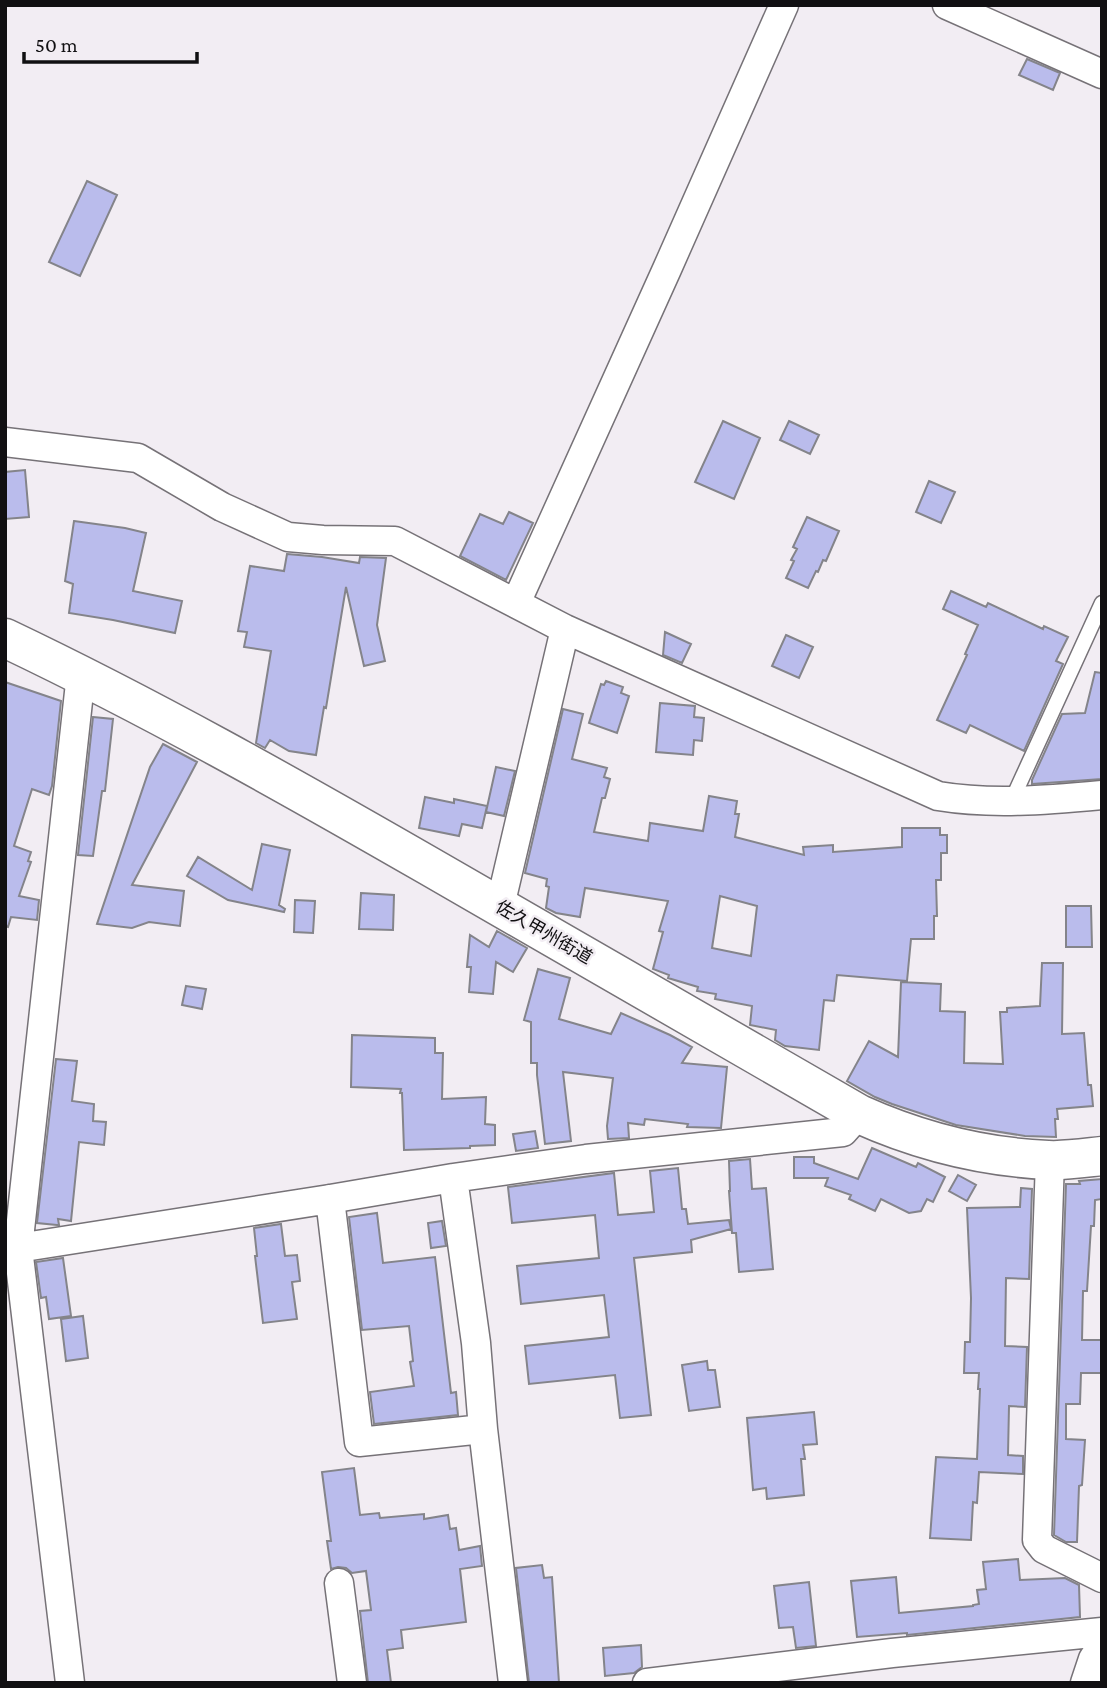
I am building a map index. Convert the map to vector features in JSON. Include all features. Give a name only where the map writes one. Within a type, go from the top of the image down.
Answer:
[{"type":"street","points":[[516,603],[784,5]]},
{"type":"street","points":[[947,5],[1102,74]]},
{"type":"street","points":[[5,442],[138,458],[222,507],[288,537],[395,541],[565,629],[938,796],[968,801],[1012,802],[1102,795]]},
{"type":"street","points":[[500,906],[565,629]]},
{"type":"street","name":"佐久甲州街道","points":[[5,638],[81,674],[205,739],[859,1114],[915,1137],[987,1154],[1050,1160],[1102,1156]]},
{"type":"street","points":[[70,1683],[12,1249],[81,674]]},
{"type":"street","points":[[12,1249],[586,1159],[843,1132],[859,1114]]},
{"type":"street","points":[[1050,1160],[1037,1540],[1044,1549],[1102,1578]]},
{"type":"street","points":[[453,1178],[476,1343],[483,1429],[513,1683]]},
{"type":"street","points":[[330,1199],[359,1442],[483,1429]]},
{"type":"street","points":[[339,1583],[352,1683]]},
{"type":"street","points":[[647,1683],[715,1679],[892,1653],[1102,1632]]},
{"type":"street","points":[[1085,1683],[1093,1659],[1102,1645]]},
{"type":"lane","points":[[1012,802],[1102,603]]},
{"type":"building","points":[[1027,59],[1060,73],[1053,90],[1019,75]]},
{"type":"building","points":[[87,181],[117,195],[80,276],[49,262]]},
{"type":"building","points":[[723,421],[760,438],[734,499],[695,482]]},
{"type":"building","points":[[789,421],[819,435],[810,454],[780,440]]},
{"type":"building","points":[[25,470],[29,517],[5,519],[5,472]]},
{"type":"building","points":[[929,481],[955,492],[941,523],[916,512]]},
{"type":"building","points":[[509,512],[533,523],[506,580],[460,556],[480,514],[503,524]]},
{"type":"building","points":[[807,517],[839,531],[826,561],[823,560],[808,588],[786,578],[797,549],[793,547]]},
{"type":"building","points":[[74,521],[146,533],[133,591],[182,601],[175,633],[69,613],[73,584],[65,581]]},
{"type":"building","points":[[287,554],[359,563],[360,557],[386,558],[377,625],[385,661],[364,666],[346,587],[316,755],[289,751],[270,740],[265,748],[256,743],[271,651],[244,647],[247,632],[238,631],[250,566],[284,571]]},
{"type":"building","points":[[951,591],[986,607],[988,603],[1043,629],[1044,626],[1068,637],[1056,661],[1063,664],[1024,751],[970,725],[966,733],[937,720],[978,625],[943,609]]},
{"type":"building","points":[[665,632],[691,644],[682,663],[663,655]]},
{"type":"building","points":[[786,635],[813,647],[799,678],[772,666]]},
{"type":"building","points":[[1095,672],[1102,673],[1102,779],[1032,784],[1062,714],[1085,713]]},
{"type":"building","points":[[606,681],[623,687],[621,693],[629,696],[617,733],[589,723],[601,684],[604,685]]},
{"type":"building","points":[[5,682],[61,701],[52,786],[49,795],[32,789],[14,846],[31,852],[28,861],[31,862],[19,896],[39,900],[37,920],[11,917],[8,927],[5,926]]},
{"type":"building","points":[[660,703],[695,706],[694,717],[704,718],[702,741],[694,740],[693,755],[656,752]]},
{"type":"building","points":[[563,709],[583,714],[572,759],[607,768],[604,777],[610,779],[605,798],[602,798],[594,832],[648,841],[650,823],[703,831],[709,796],[737,801],[735,814],[739,814],[735,837],[804,855],[803,847],[833,845],[833,852],[902,847],[902,828],[940,828],[940,835],[947,835],[947,853],[941,853],[941,880],[936,880],[937,916],[934,916],[934,939],[911,939],[907,981],[837,975],[834,1001],[824,1000],[819,1050],[785,1046],[775,1040],[776,1030],[750,1025],[752,1006],[715,999],[716,994],[697,991],[698,987],[668,978],[669,975],[653,969],[663,932],[659,931],[668,901],[585,888],[580,917],[556,913],[546,908],[549,887],[546,886],[547,879],[525,873]],"holes":[[[720,896],[757,906],[751,956],[712,948]]]},
{"type":"building","points":[[93,717],[113,719],[105,791],[102,791],[93,856],[78,855]]},
{"type":"building","points":[[163,744],[197,762],[132,885],[184,891],[180,926],[149,922],[132,928],[97,924],[150,767]]},
{"type":"building","points":[[496,767],[515,771],[504,816],[486,812]]},
{"type":"building","points":[[425,797],[454,803],[454,799],[487,806],[482,828],[462,824],[459,836],[419,828]]},
{"type":"building","points":[[262,844],[290,850],[279,905],[285,909],[284,912],[228,900],[187,876],[198,857],[252,890]]},
{"type":"building","points":[[361,893],[394,895],[393,930],[359,929]]},
{"type":"building","points":[[295,900],[315,901],[313,933],[294,932]]},
{"type":"building","points":[[1066,906],[1091,906],[1092,947],[1066,947]]},
{"type":"building","points":[[497,931],[527,948],[513,972],[496,962],[493,994],[469,992],[471,967],[467,967],[470,935],[489,947]]},
{"type":"building","points":[[1042,963],[1063,963],[1062,1034],[1084,1033],[1088,1085],[1091,1085],[1093,1106],[1057,1109],[1056,1137],[1025,1136],[956,1125],[892,1104],[847,1081],[869,1041],[898,1057],[901,982],[941,984],[940,1011],[965,1012],[964,1063],[1003,1064],[1000,1012],[1007,1012],[1007,1008],[1040,1006]]},
{"type":"building","points":[[538,969],[570,978],[559,1019],[611,1034],[621,1013],[692,1047],[682,1063],[727,1067],[721,1128],[687,1127],[688,1124],[645,1119],[644,1125],[628,1123],[629,1138],[608,1139],[613,1078],[563,1072],[571,1141],[545,1144],[537,1063],[531,1063],[531,1022],[524,1020]]},
{"type":"building","points":[[186,986],[206,989],[202,1009],[182,1005]]},
{"type":"building","points":[[352,1035],[435,1038],[435,1053],[443,1053],[442,1099],[486,1097],[485,1124],[495,1125],[495,1145],[404,1150],[401,1089],[351,1087]]},
{"type":"building","points":[[56,1059],[77,1061],[72,1101],[94,1104],[93,1121],[106,1122],[104,1145],[79,1142],[71,1221],[58,1219],[59,1225],[37,1223]]},
{"type":"building","points":[[535,1131],[538,1148],[516,1151],[513,1134]]},
{"type":"building","points":[[872,1148],[916,1167],[918,1163],[945,1177],[933,1202],[927,1199],[921,1211],[909,1213],[881,1199],[875,1211],[849,1199],[851,1195],[825,1186],[828,1178],[794,1178],[794,1157],[814,1157],[814,1163],[858,1179]]},
{"type":"building","points":[[750,1159],[752,1189],[766,1188],[773,1269],[739,1272],[736,1233],[732,1233],[729,1161]]},
{"type":"building","points":[[678,1168],[682,1209],[686,1209],[688,1224],[729,1220],[731,1229],[691,1240],[692,1252],[634,1258],[651,1415],[620,1418],[615,1375],[529,1384],[525,1346],[609,1337],[604,1295],[521,1304],[517,1266],[599,1258],[595,1215],[512,1223],[508,1187],[614,1173],[618,1215],[654,1212],[650,1171]]},
{"type":"building","points":[[958,1175],[976,1185],[967,1201],[949,1191]]},
{"type":"building","points":[[1102,1179],[1102,1199],[1095,1200],[1094,1226],[1091,1226],[1087,1291],[1083,1291],[1082,1340],[1102,1340],[1102,1373],[1081,1373],[1080,1404],[1066,1404],[1066,1439],[1085,1440],[1082,1485],[1079,1486],[1077,1542],[1066,1542],[1054,1535],[1066,1184]]},
{"type":"building","points":[[1021,1188],[1032,1189],[1029,1279],[1006,1278],[1005,1346],[1027,1347],[1025,1407],[1009,1406],[1008,1455],[1023,1456],[1023,1474],[979,1472],[977,1503],[973,1502],[971,1540],[930,1538],[936,1457],[977,1459],[979,1373],[964,1373],[965,1342],[970,1342],[971,1298],[967,1208],[1020,1207]]},
{"type":"building","points":[[377,1213],[383,1263],[435,1257],[451,1393],[456,1392],[458,1415],[374,1424],[370,1392],[414,1386],[409,1326],[362,1330],[349,1217]]},
{"type":"building","points":[[442,1221],[446,1246],[431,1248],[428,1223]]},
{"type":"building","points":[[281,1224],[285,1256],[297,1255],[300,1281],[292,1282],[297,1319],[263,1323],[254,1228]]},
{"type":"building","points":[[63,1258],[71,1316],[49,1319],[46,1297],[41,1298],[36,1262]]},
{"type":"building","points":[[83,1316],[88,1358],[66,1361],[61,1319]]},
{"type":"building","points":[[707,1361],[708,1370],[715,1370],[720,1407],[689,1411],[682,1365]]},
{"type":"building","points":[[814,1412],[817,1444],[803,1445],[805,1459],[801,1459],[804,1495],[767,1499],[766,1488],[753,1490],[747,1418]]},
{"type":"building","points":[[354,1468],[360,1515],[379,1513],[380,1518],[424,1514],[424,1519],[448,1515],[450,1529],[456,1528],[459,1550],[480,1546],[482,1566],[460,1569],[466,1622],[401,1630],[403,1648],[387,1650],[391,1683],[368,1683],[360,1611],[371,1610],[366,1571],[352,1573],[346,1568],[331,1569],[327,1541],[331,1541],[322,1472]]},
{"type":"building","points":[[1018,1559],[1020,1580],[1065,1578],[1079,1585],[1080,1617],[907,1635],[857,1637],[851,1581],[896,1577],[899,1613],[973,1606],[979,1604],[977,1590],[986,1589],[983,1562]]},
{"type":"building","points":[[542,1565],[544,1578],[552,1577],[559,1683],[529,1683],[516,1568]]},
{"type":"building","points":[[809,1582],[816,1646],[796,1648],[793,1627],[779,1628],[774,1586]]},
{"type":"building","points":[[641,1645],[642,1667],[634,1673],[605,1676],[603,1648]]}]
